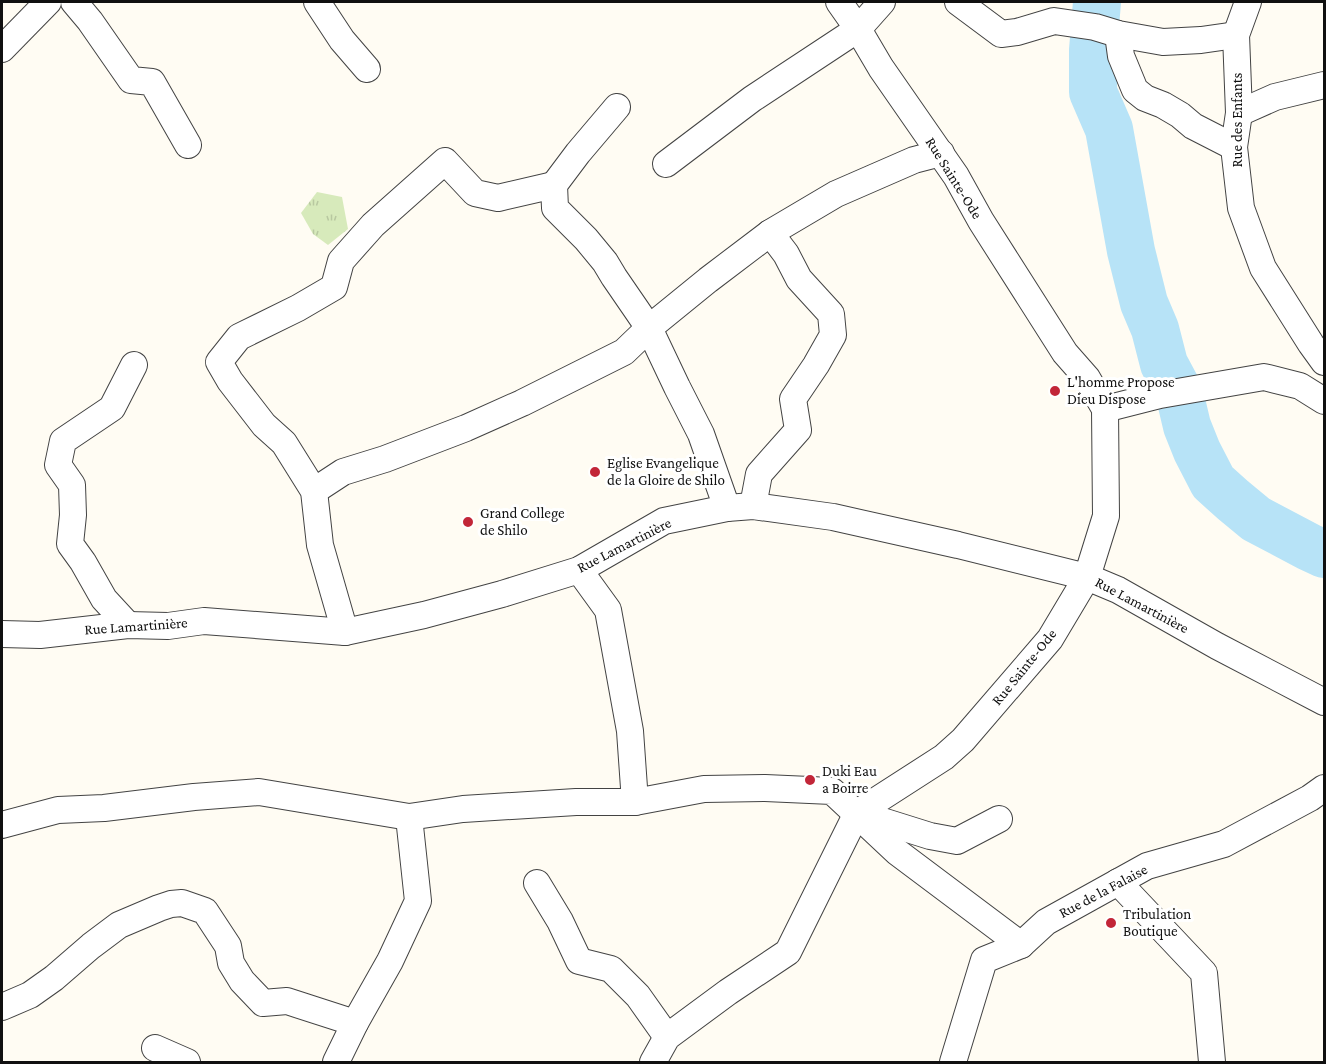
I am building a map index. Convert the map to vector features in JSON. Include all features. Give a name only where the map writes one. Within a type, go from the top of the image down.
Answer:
[{"type":"street","points":[[2,49],[48,2]]},
{"type":"street","points":[[74,2],[131,80],[152,82],[188,145]]},
{"type":"street","points":[[317,2],[342,40],[367,69]]},
{"type":"street","name":"Rue Sainte-Ode","points":[[839,2],[881,68],[956,176],[981,221],[1065,353],[1088,378],[1105,409],[1106,516],[1087,577],[1050,639],[963,740],[944,757],[857,813]]},
{"type":"street","points":[[666,164],[752,99],[858,29],[882,2]]},
{"type":"street","points":[[957,2],[1001,34],[1017,32],[1054,21],[1095,27],[1118,34],[1163,42],[1236,35]]},
{"type":"street","name":"Rue des Enfants","points":[[1248,2],[1236,35],[1239,113],[1234,147],[1241,208],[1263,268],[1320,346]]},
{"type":"street","points":[[1118,34],[1121,57],[1135,90],[1145,98],[1180,115],[1193,126],[1234,147]]},
{"type":"street","points":[[1239,113],[1275,98],[1324,85]]},
{"type":"street","points":[[617,107],[554,185],[555,208],[605,262],[649,328],[700,434],[727,508]]},
{"type":"street","points":[[314,492],[343,472],[385,459],[466,428],[624,352],[649,328],[770,233],[836,194],[914,160],[941,153]]},
{"type":"street","points":[[345,632],[320,544],[314,492],[284,443],[264,425],[230,381],[219,362],[239,338],[334,287],[341,261],[373,225],[445,161],[475,193],[486,196],[498,198],[554,185]]},
{"type":"street","points":[[753,506],[759,474],[798,430],[793,399],[833,335],[831,314],[799,279],[786,254],[770,233]]},
{"type":"street","points":[[128,625],[104,599],[70,544],[73,515],[72,485],[58,465],[63,441],[112,408],[134,365]]},
{"type":"street","points":[[1105,409],[1160,395],[1264,377],[1300,386],[1324,401]]},
{"type":"street","name":"Rue Lamartinière","points":[[2,634],[40,635],[128,625],[168,626],[204,621],[345,632],[424,615],[579,570],[664,521],[727,508],[753,506],[833,517],[1087,577],[1118,590],[1217,646],[1324,702]]},
{"type":"street","points":[[579,570],[608,610],[630,731],[636,802]]},
{"type":"street","points":[[2,825],[58,810],[104,808],[194,796],[259,792],[409,817],[463,809],[576,802],[636,802],[704,789],[765,788],[832,791],[897,852],[1021,945]]},
{"type":"street","name":"Rue de la Falaise","points":[[953,1062],[984,960],[1021,945],[1046,922],[1147,866],[1224,844],[1310,798],[1324,788]]},
{"type":"street","points":[[857,813],[930,836],[957,841],[999,819]]},
{"type":"street","points":[[653,1062],[667,1037],[788,952],[857,813]]},
{"type":"street","points":[[336,1062],[390,961],[418,901],[409,817]]},
{"type":"street","points":[[1118,882],[1204,973],[1212,1062]]},
{"type":"street","points":[[537,883],[560,921],[579,960],[611,969],[638,996],[667,1037]]},
{"type":"street","points":[[2,1007],[30,995],[119,925],[171,904],[182,903],[205,910],[228,946],[231,963],[242,981],[262,1003],[287,1001],[355,1023]]},
{"type":"street","points":[[155,1048],[187,1062]]},
{"type":"green space","points":[[317,192],[342,197],[348,229],[328,245],[313,234],[301,213]]},
{"type":"waterway","points":[[1097,2],[1093,50],[1093,92],[1109,129],[1131,251],[1144,303],[1155,329],[1164,364],[1179,392],[1187,426],[1197,451],[1213,482],[1256,519],[1324,554]]},
{"type":"place","name":"L'homme Propose Dieu Dispose","points":[[1055,391]]},
{"type":"place","name":"Eglise Evangelique de la Gloire de Shilo","points":[[595,472]]},
{"type":"place","name":"Grand College de Shilo","points":[[468,522]]},
{"type":"place","name":"Duki Eau a Boirre","points":[[810,780]]},
{"type":"place","name":"Tribulation Boutique","points":[[1111,923]]}]
